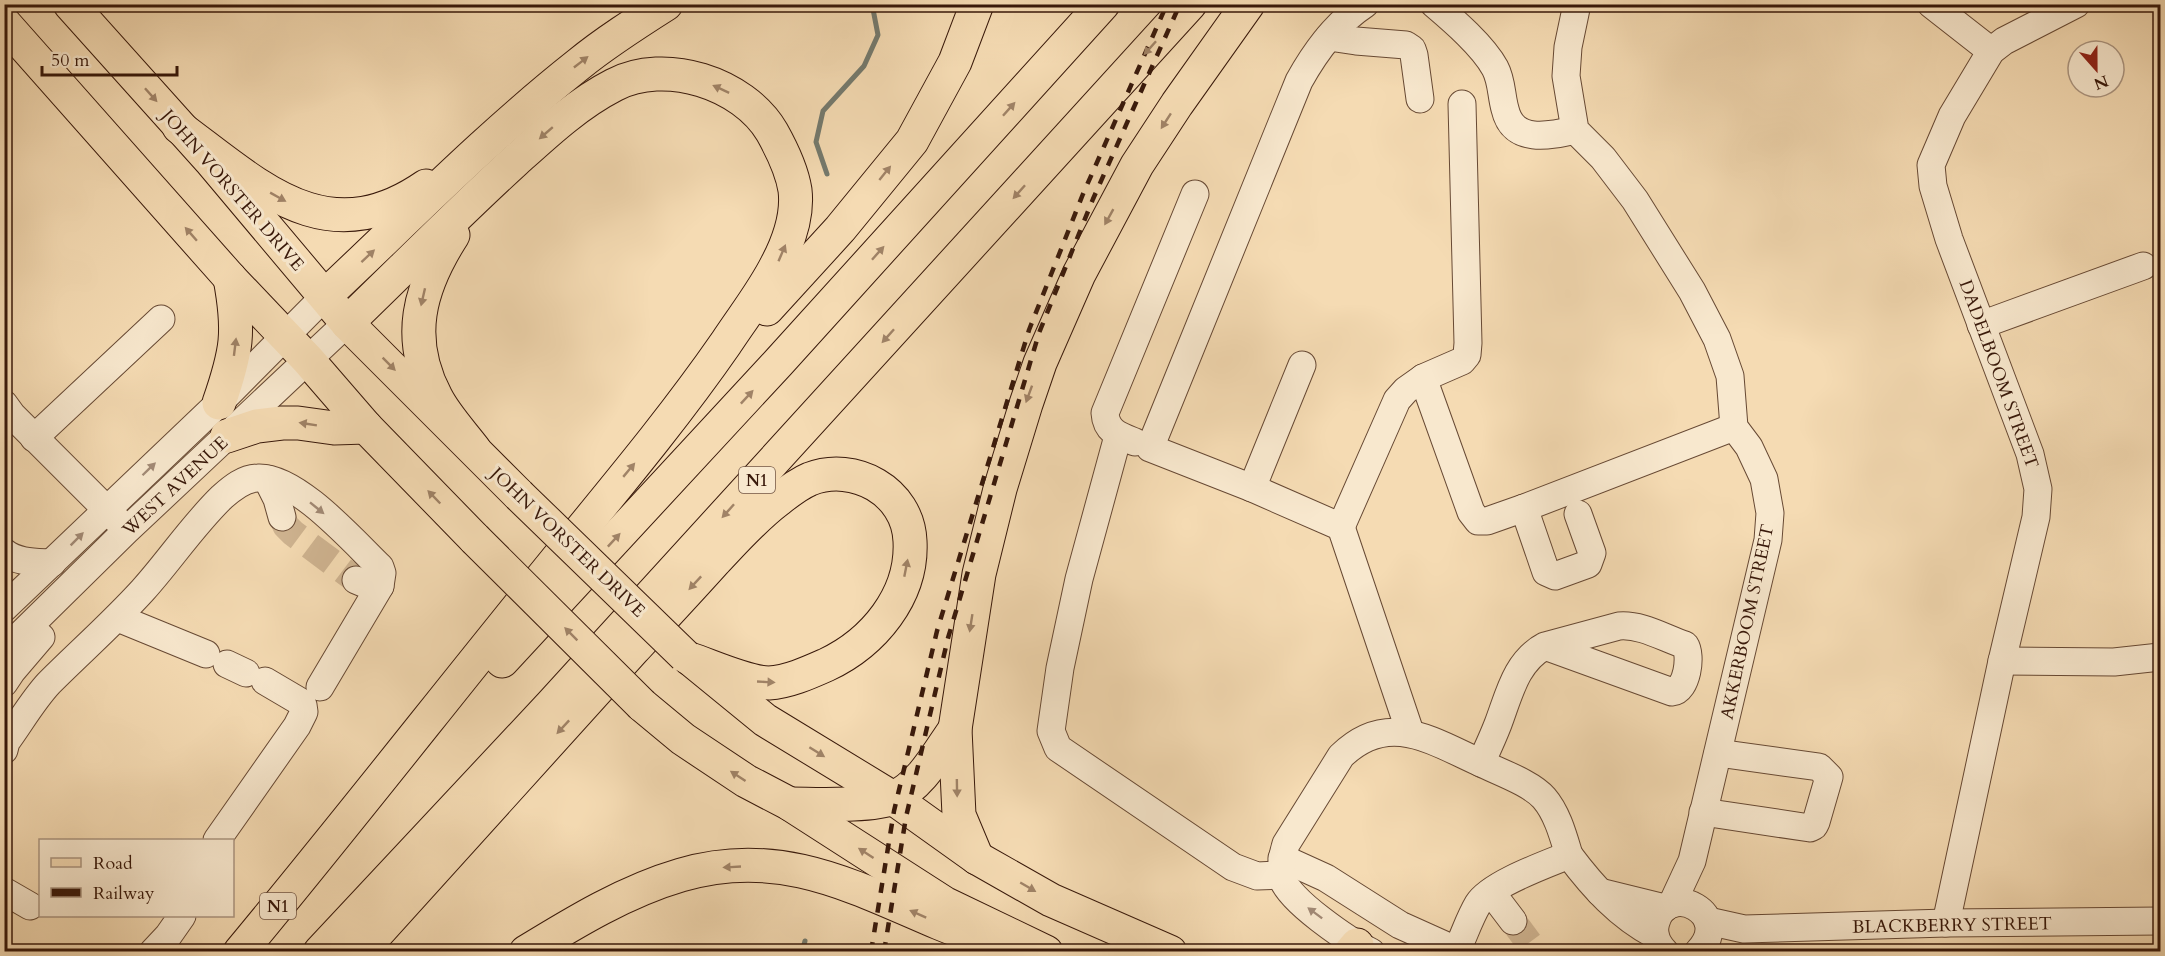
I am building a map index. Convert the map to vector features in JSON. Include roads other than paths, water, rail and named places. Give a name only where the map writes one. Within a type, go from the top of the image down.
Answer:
[{"type":"main road","name":"JOHN VORSTER DRIVE","points":[[70,4],[210,160],[347,323],[519,495],[687,657],[765,720],[892,798],[977,858],[1051,900],[1170,951]]},
{"type":"main road","points":[[325,296],[489,142],[578,64],[666,4]]},
{"type":"main road","points":[[317,860],[694,390],[840,229],[912,141],[956,62],[977,4]]},
{"type":"main road","name":"N1","points":[[240,951],[317,860],[778,363],[1103,4]]},
{"type":"main road","name":"N1","points":[[320,951],[552,704],[1190,4]]},
{"type":"main road","points":[[977,858],[959,815],[955,729],[979,574],[1007,464],[1040,363],[1079,274],[1137,165],[1248,4]]},
{"type":"main road","points":[[4,23],[230,278],[308,360],[366,427],[642,705],[700,751],[746,781],[790,804],[944,903],[1046,951]]},
{"type":"main road","points":[[347,323],[482,191],[580,105],[616,83],[633,77],[658,74],[697,79],[723,88],[759,115],[780,147],[795,190],[791,230],[776,266],[694,390]]},
{"type":"main road","points":[[179,127],[271,194],[293,205],[321,214],[335,215],[375,210],[403,199],[489,142]]},
{"type":"main road","points":[[474,449],[436,398],[424,370],[419,316],[423,293],[437,260],[482,191]]},
{"type":"main road","points":[[219,403],[233,363],[237,340],[230,278]]},
{"type":"main road","points":[[227,436],[257,426],[282,423],[334,428],[366,427]]},
{"type":"main road","points":[[360,951],[686,592],[766,508],[801,483],[826,475],[850,475],[877,484],[888,492],[903,514],[910,539],[910,550],[906,573],[896,600],[881,625],[867,639],[830,663],[808,673],[776,682],[756,681],[687,657]]},
{"type":"main road","points":[[790,804],[855,803],[892,798],[924,773],[955,729]]},
{"type":"main road","points":[[526,951],[599,909],[641,889],[682,874],[721,867],[766,866],[810,872],[846,883],[1011,951]]},
{"type":"street","points":[[1150,448],[1299,81],[1314,54],[1365,4]]},
{"type":"street","points":[[1434,4],[1492,63],[1500,80],[1505,111],[1509,119],[1520,130],[1539,137],[1575,130],[1566,76],[1568,47],[1577,4]]},
{"type":"street","points":[[1931,4],[1991,51],[2004,41],[2076,4]]},
{"type":"street","points":[[1329,37],[1406,45],[1412,49],[1420,99]]},
{"type":"street","name":"DADELBOOM STREET","points":[[1946,923],[2002,661],[2036,517],[2038,489],[2030,454],[1936,197],[1931,165],[1952,116],[1991,51]]},
{"type":"street","points":[[1410,732],[1341,527],[1397,400],[1406,390],[1423,378],[1462,361],[1467,354],[1462,104]]},
{"type":"street","name":"AKKERBOOM STREET","points":[[1575,130],[1618,176],[1692,291],[1717,339],[1729,370],[1734,427],[1749,447],[1764,479],[1768,500],[1770,523],[1768,540],[1692,861],[1691,922],[1658,916],[1654,925],[1659,945]]},
{"type":"street","points":[[1195,195],[1106,413],[1109,429],[1118,436],[1252,488],[1341,527]]},
{"type":"street","points":[[1981,325],[2143,266]]},
{"type":"street","name":"WEST AVENUE","points":[[4,608],[219,403],[325,296]]},
{"type":"street","points":[[34,438],[161,319]]},
{"type":"street","name":"WEST AVENUE","points":[[4,651],[127,530],[347,323]]},
{"type":"street","points":[[1252,488],[1302,366]]},
{"type":"street","points":[[1423,378],[1471,512],[1478,521],[1487,521],[1524,508],[1734,427]]},
{"type":"street","points":[[4,683],[43,635],[89,586],[111,558],[127,530],[7,414]]},
{"type":"street","points":[[1118,436],[1073,605],[1060,668],[1052,723],[1054,742],[1058,748],[1223,861],[1243,872],[1257,876],[1282,867],[1326,878],[1400,925],[1458,951],[1479,903],[1491,892],[1569,855]]},
{"type":"street","points":[[5,742],[47,685],[118,618],[168,563],[222,497],[243,482],[256,478],[280,481],[290,486],[326,515],[380,567],[382,573],[368,583],[320,687]]},
{"type":"street","points":[[267,479],[277,499],[282,517]]},
{"type":"street","points":[[1524,508],[1546,572],[1555,576],[1588,564],[1591,559],[1592,553],[1578,514]]},
{"type":"street","points":[[4,552],[20,560],[52,563]]},
{"type":"street","points":[[118,618],[236,668],[303,705],[304,712],[297,726],[218,839]]},
{"type":"street","points":[[1481,763],[1512,685],[1527,660],[1534,652],[1545,646]]},
{"type":"street","points":[[2002,661],[2114,662],[2160,657]]},
{"type":"street","points":[[1360,949],[1292,895],[1282,867],[1286,844],[1341,756],[1353,745],[1365,738],[1383,733],[1410,732],[1481,763],[1543,796],[1560,827],[1569,855],[1600,892],[1659,945]]},
{"type":"street","points":[[1703,812],[1810,828],[1816,822],[1829,777],[1819,767],[1718,753]]},
{"type":"street","points":[[4,891],[30,906]]},
{"type":"street","points":[[1491,892],[1513,921]]},
{"type":"street","name":"BLACKBERRY STREET","points":[[1600,892],[1691,922],[1744,929],[1946,923],[2160,921]]},
{"type":"street","points":[[153,951],[168,936],[181,917]]},
{"type":"waterway","points":[[827,174],[816,142],[823,111],[864,66],[878,35],[872,4]]},
{"type":"waterway","points":[[802,952],[805,941]]},
{"type":"tunnel","points":[[282,517],[286,526],[293,533],[356,580]]},
{"type":"tunnel","points":[[1513,921],[1536,952]]},
{"type":"railway","points":[[871,952],[894,811],[937,631],[1029,330],[1083,194],[1167,4]]},
{"type":"railway","points":[[884,952],[906,817],[948,638],[1039,333],[1093,199],[1180,4]]}]
